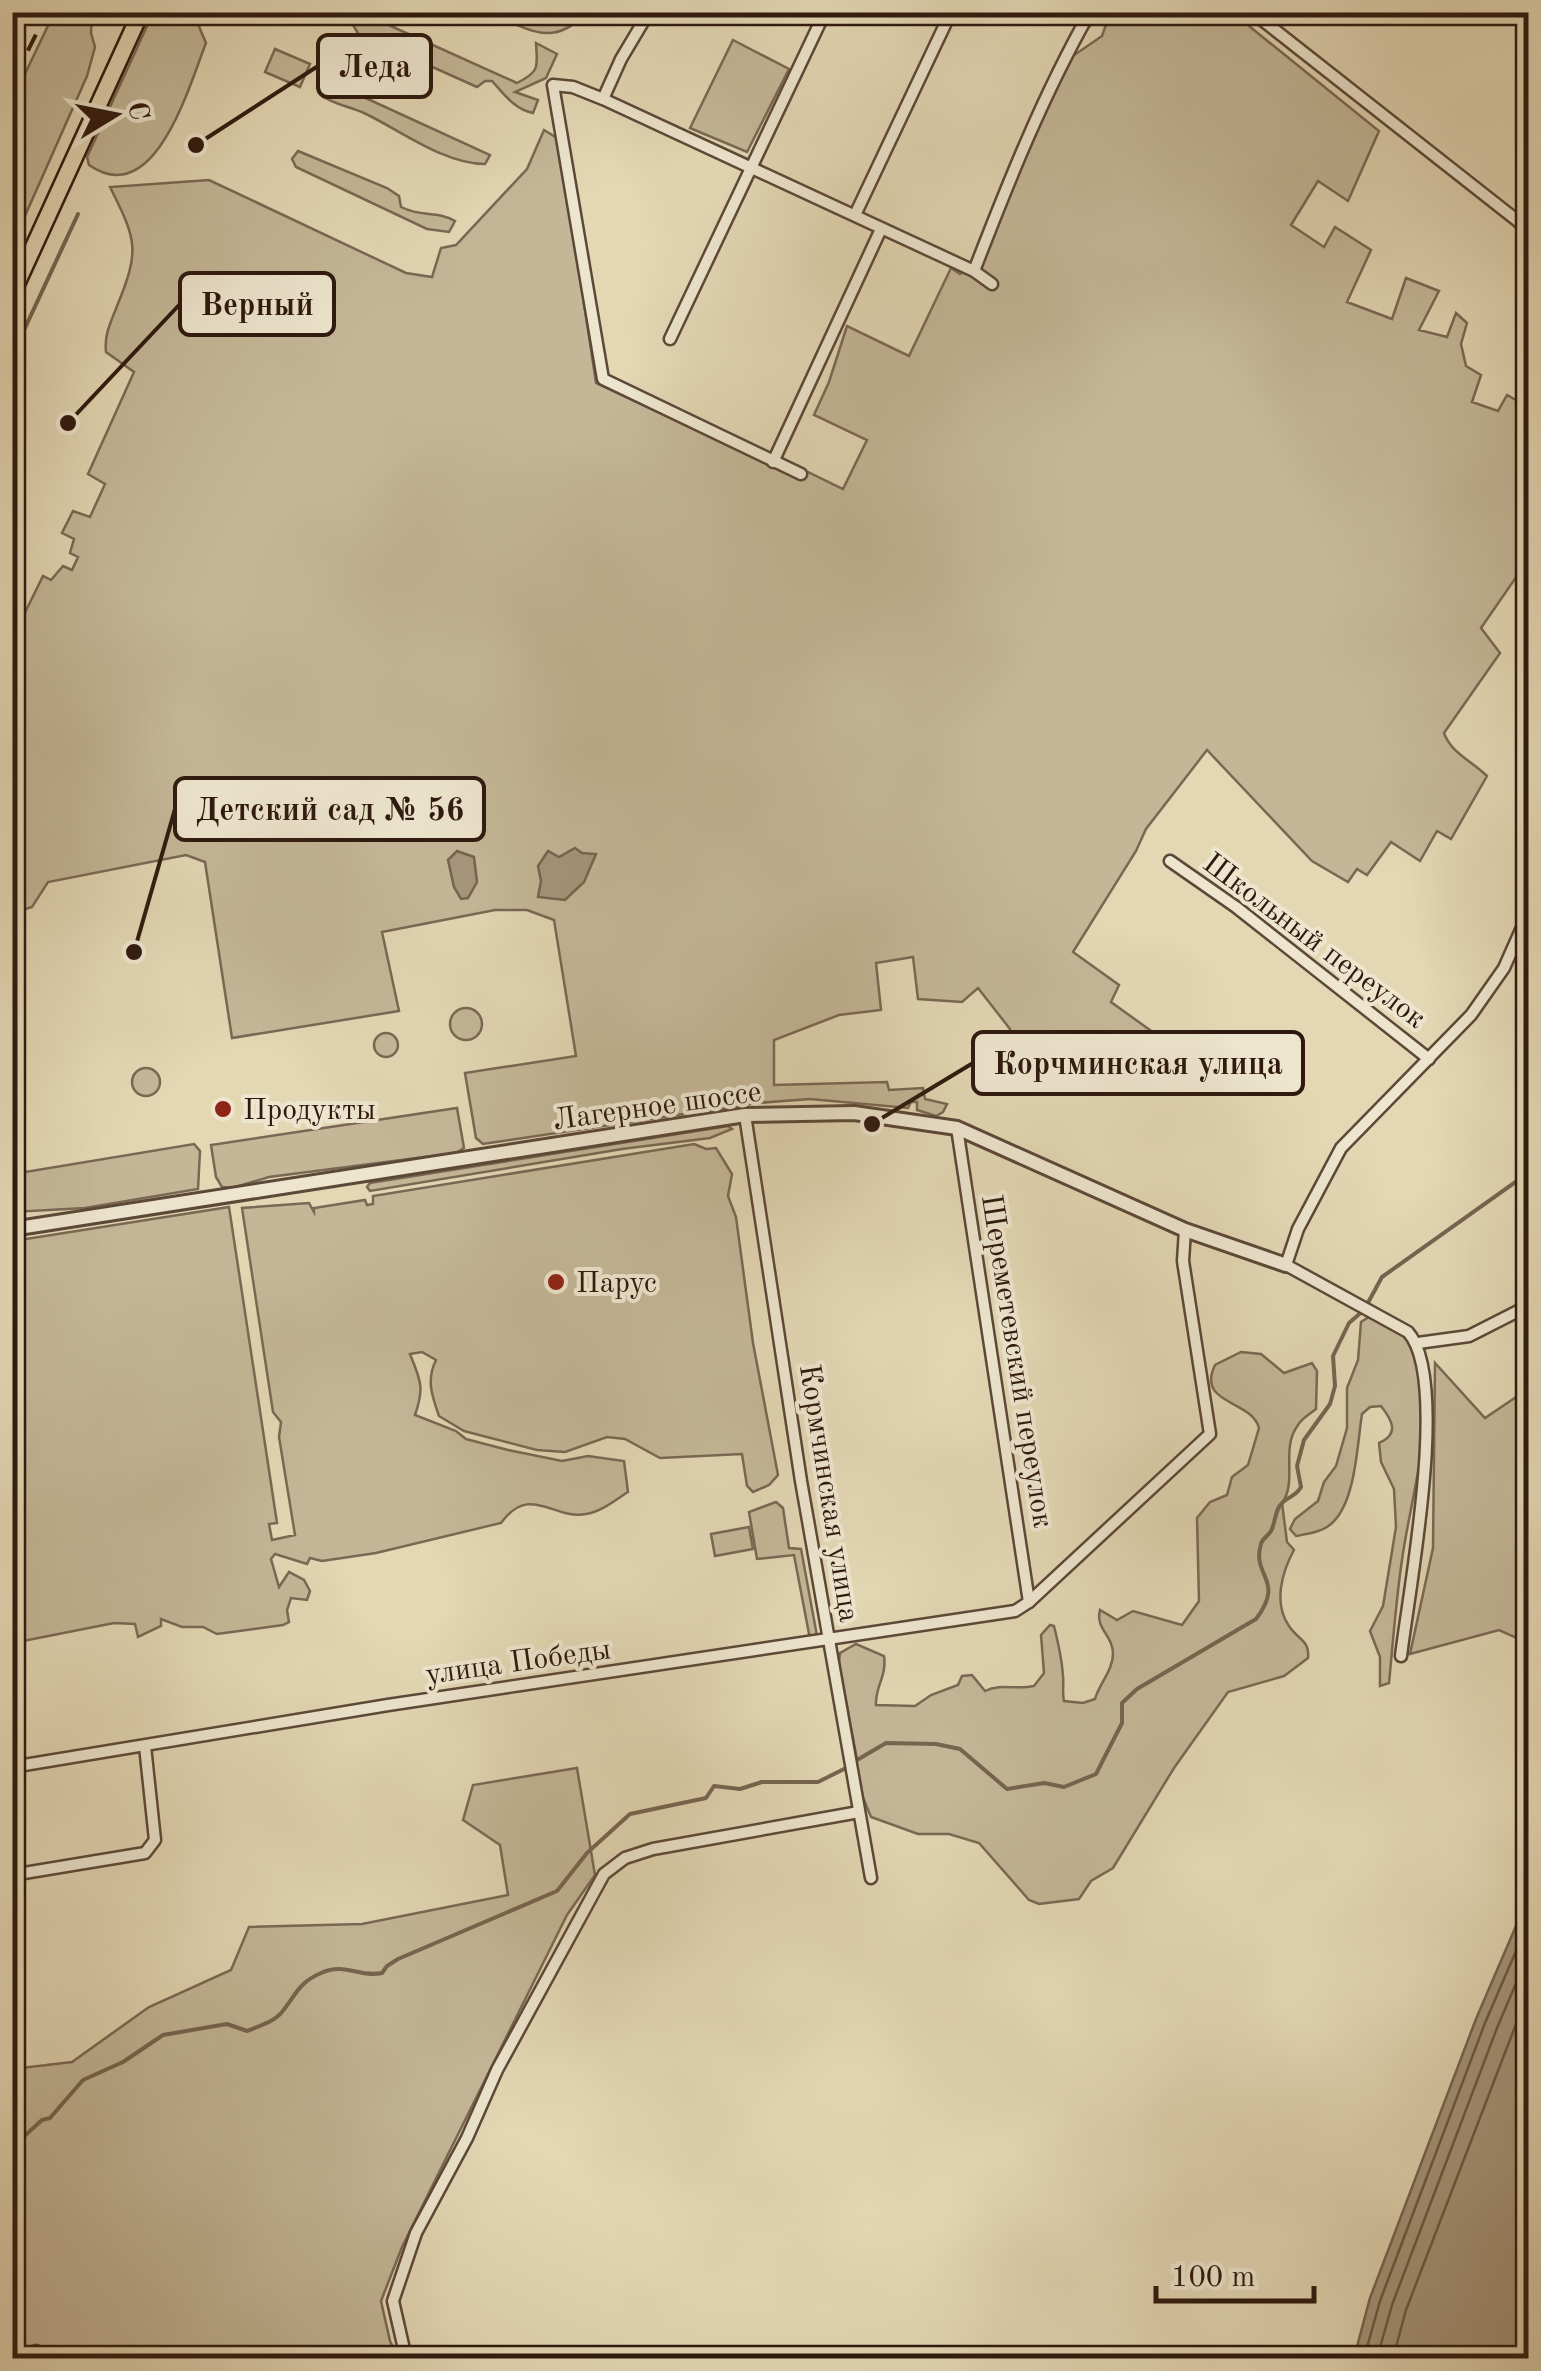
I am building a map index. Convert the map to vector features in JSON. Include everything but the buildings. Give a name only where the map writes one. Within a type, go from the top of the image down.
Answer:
[{"type":"main road","points":[[12,294],[141,12]]},
{"type":"street","points":[[603,99],[621,59],[650,12]]},
{"type":"street","points":[[670,339],[826,12]]},
{"type":"street","points":[[855,215],[951,12]]},
{"type":"street","points":[[974,271],[1018,156],[1087,17],[1066,12]]},
{"type":"street","points":[[1252,12],[1528,229]]},
{"type":"street","points":[[800,474],[603,380],[554,86],[572,87],[603,99],[974,271],[992,284]]},
{"type":"street","points":[[773,462],[882,230]]},
{"type":"street","name":"Школьный переулок","points":[[1170,861],[1236,907],[1429,1059]]},
{"type":"street","points":[[1401,1656],[1429,1429],[1425,1369],[1418,1343],[1408,1332],[1286,1265],[1298,1229],[1341,1148],[1471,1015],[1504,968],[1528,914]]},
{"type":"street","name":"Лагерное шоссе","points":[[12,1229],[745,1115],[854,1113],[957,1128],[1185,1230],[1286,1265]]},
{"type":"street","name":"Кормчинская улица","points":[[745,1115],[828,1641],[870,1878]]},
{"type":"street","name":"Шереметевский переулок","points":[[957,1128],[1030,1602]]},
{"type":"street","points":[[1030,1602],[1210,1434],[1183,1260],[1185,1230]]},
{"type":"street","points":[[1418,1343],[1469,1336],[1528,1306]]},
{"type":"street","name":"улица Победы","points":[[12,1767],[406,1702],[1016,1611],[1030,1602]]},
{"type":"street","points":[[12,1875],[145,1853],[152,1848],[155,1830],[145,1746]]},
{"type":"street","points":[[406,2358],[393,2300],[416,2233],[468,2138],[497,2070],[604,1874],[624,1858],[653,1849],[859,1812]]},
{"type":"shaded area","points":[[54,13],[92,13],[95,47],[87,76],[13,243],[13,99]]},
{"type":"shaded area","points":[[153,13],[205,13],[198,24],[206,43],[166,137],[151,158],[133,171],[112,175],[89,165],[87,157]]},
{"type":"shaded area","points":[[491,13],[539,13],[559,18],[565,13],[587,13],[574,24],[552,33],[529,30]]},
{"type":"shaded area","points":[[1110,13],[1233,13],[1379,131],[1348,201],[1318,181],[1291,225],[1324,247],[1335,227],[1371,250],[1347,302],[1392,319],[1406,278],[1439,291],[1419,330],[1447,337],[1456,313],[1467,323],[1461,344],[1466,366],[1481,375],[1472,402],[1498,411],[1507,395],[1528,407],[1528,418],[1516,435],[1528,447],[1528,560],[1481,628],[1500,653],[1444,733],[1457,751],[1487,776],[1451,839],[1437,831],[1420,861],[1391,842],[1367,875],[1357,869],[1348,882],[1312,861],[1207,750],[1146,829],[1073,952],[1119,985],[1111,1002],[1179,1051],[1168,1079],[1114,1049],[1105,1064],[1058,1041],[1049,1061],[1003,1056],[1010,1029],[978,988],[962,1002],[918,999],[913,957],[876,963],[881,1010],[839,1015],[774,1040],[774,1085],[887,1082],[889,1090],[923,1088],[925,1099],[947,1104],[936,1116],[917,1110],[917,1102],[911,1102],[908,1108],[810,1099],[757,1103],[483,1144],[476,1138],[465,1073],[576,1056],[554,920],[527,910],[495,910],[382,932],[399,1011],[232,1038],[205,862],[186,855],[48,882],[32,907],[13,913],[13,649],[22,652],[13,647],[13,637],[43,576],[51,580],[63,566],[72,570],[78,557],[70,553],[74,539],[62,533],[73,511],[90,517],[105,484],[88,474],[134,372],[106,352],[108,328],[132,258],[126,220],[110,187],[209,180],[406,273],[432,277],[441,248],[456,245],[527,169],[544,130],[557,138],[562,156],[596,383],[801,479],[808,472],[843,489],[867,440],[814,415],[847,326],[909,356],[951,268],[960,274],[976,263],[1067,60],[1102,36]]},
{"type":"shaded area","points":[[357,14],[517,83],[536,67],[536,43],[557,54],[546,78],[515,92],[538,100],[533,113],[515,105],[492,81],[477,87],[362,40],[353,25]]},
{"type":"shaded area","points":[[733,40],[789,69],[747,152],[690,128]]},
{"type":"shaded area","points":[[275,49],[310,64],[300,87],[265,72]]},
{"type":"shaded area","points":[[333,83],[490,155],[485,164],[438,152],[321,95],[326,85]]},
{"type":"shaded area","points":[[298,151],[387,188],[399,196],[401,207],[455,221],[449,232],[427,229],[296,167],[292,159]]},
{"type":"shaded area","points":[[466,1008],[477,1013],[482,1024],[477,1035],[466,1040],[455,1035],[450,1024],[455,1013]]},
{"type":"shaded area","points":[[386,1033],[395,1036],[395,1054],[386,1057],[377,1054],[374,1045],[377,1036]]},
{"type":"shaded area","points":[[146,1068],[156,1072],[160,1082],[156,1092],[146,1096],[136,1092],[132,1082],[136,1072]]},
{"type":"shaded area","points":[[457,1108],[464,1148],[456,1153],[269,1177],[232,1188],[222,1187],[216,1177],[211,1145]]},
{"type":"shaded area","points":[[728,1126],[732,1129],[710,1138],[370,1191],[367,1187],[370,1183]]},
{"type":"shaded area","points":[[194,1144],[200,1151],[198,1189],[85,1208],[13,1212],[13,1174]]},
{"type":"shaded area","points":[[694,1144],[716,1148],[732,1174],[728,1196],[736,1217],[753,1343],[778,1475],[769,1485],[753,1492],[747,1486],[742,1454],[660,1458],[625,1439],[607,1437],[565,1452],[537,1450],[464,1431],[439,1416],[431,1381],[436,1360],[422,1352],[410,1354],[420,1383],[415,1415],[466,1439],[508,1450],[562,1461],[588,1456],[624,1461],[628,1492],[586,1514],[532,1504],[512,1511],[501,1523],[376,1553],[322,1561],[310,1558],[307,1564],[275,1554],[271,1559],[279,1587],[289,1572],[304,1580],[310,1591],[307,1600],[291,1598],[289,1622],[283,1625],[217,1634],[203,1627],[182,1627],[161,1619],[161,1626],[138,1637],[135,1624],[114,1623],[13,1643],[13,1241],[229,1207],[277,1523],[269,1524],[272,1540],[295,1535],[279,1437],[281,1422],[273,1412],[242,1208],[309,1203],[314,1212],[314,1208],[365,1200],[367,1205],[373,1204],[373,1196]]},
{"type":"shaded area","points":[[1369,1317],[1397,1330],[1412,1346],[1422,1378],[1424,1404],[1421,1456],[1400,1575],[1389,1683],[1380,1686],[1380,1657],[1370,1631],[1383,1606],[1396,1527],[1394,1489],[1381,1462],[1379,1443],[1390,1435],[1392,1426],[1381,1406],[1370,1407],[1362,1414],[1354,1475],[1337,1518],[1312,1533],[1296,1536],[1290,1529],[1295,1519],[1318,1501],[1324,1482],[1336,1466],[1347,1428],[1347,1388],[1358,1360],[1361,1322]]},
{"type":"shaded area","points":[[1241,1352],[1261,1354],[1284,1373],[1312,1363],[1317,1371],[1316,1409],[1293,1434],[1289,1485],[1282,1503],[1287,1542],[1294,1550],[1283,1578],[1281,1608],[1289,1626],[1305,1644],[1308,1658],[1284,1676],[1228,1692],[1174,1768],[1113,1868],[1091,1881],[1079,1899],[1039,1904],[1029,1900],[979,1843],[949,1834],[918,1834],[871,1817],[855,1769],[857,1760],[840,1653],[856,1644],[884,1656],[876,1705],[915,1706],[958,1685],[962,1676],[972,1675],[985,1691],[1034,1686],[1044,1673],[1041,1635],[1050,1625],[1054,1626],[1060,1651],[1064,1701],[1083,1703],[1095,1699],[1113,1654],[1100,1622],[1100,1610],[1117,1620],[1133,1611],[1182,1625],[1199,1601],[1197,1518],[1210,1502],[1227,1495],[1232,1477],[1248,1465],[1259,1428],[1246,1412],[1213,1388],[1215,1365]]},
{"type":"shaded area","points":[[1522,1354],[1528,1356],[1528,1643],[1499,1630],[1410,1654],[1433,1548],[1435,1363],[1485,1418],[1525,1391]]},
{"type":"shaded area","points":[[776,1502],[783,1508],[789,1548],[801,1549],[817,1636],[810,1639],[794,1555],[757,1559],[749,1512]]},
{"type":"shaded area","points":[[749,1527],[753,1549],[715,1556],[711,1534]]},
{"type":"shaded area","points":[[577,1768],[595,1875],[567,1915],[402,2247],[381,2301],[398,2358],[13,2358],[12,2069],[72,2062],[149,2007],[231,1970],[249,1927],[362,1924],[508,1895],[500,1845],[463,1820],[473,1785]]},
{"type":"water","points":[[575,848],[596,854],[584,882],[565,900],[538,897],[538,866],[548,851],[559,857]]},
{"type":"water","points":[[457,851],[474,857],[477,882],[468,898],[461,899],[454,887],[448,860]]},
{"type":"water","points":[[1528,1898],[1528,2358],[1354,2358],[1370,2298],[1476,2019]]},
{"type":"waterway","points":[[12,356],[78,214]]},
{"type":"waterway","points":[[857,1760],[886,1743],[936,1744],[960,1749],[1007,1789],[1044,1783],[1064,1787],[1096,1774],[1122,1723],[1122,1703],[1137,1689],[1256,1619],[1264,1606],[1268,1586],[1260,1564],[1262,1542],[1271,1531],[1280,1505],[1301,1487],[1297,1466],[1304,1440],[1330,1404],[1335,1386],[1333,1356],[1349,1323],[1364,1310],[1382,1277],[1528,1173]]},
{"type":"waterway","points":[[12,2141],[19,2141],[42,2120],[50,2118],[83,2080],[123,2062],[163,2035],[227,2024],[247,2031],[279,2015],[302,1985],[321,1973],[338,1969],[382,1973],[398,1959],[557,1891],[587,1853],[630,1814],[706,1798],[714,1786],[740,1789],[762,1782],[818,1782],[846,1768]]},
{"type":"railway","points":[[12,46],[28,12]]},
{"type":"railway","points":[[12,83],[47,12]]},
{"type":"place","name":"Леда","points":[[196,145]]},
{"type":"place","name":"Верный","points":[[68,423]]},
{"type":"place","name":"Детский сад № 56","points":[[134,952]]},
{"type":"place","name":"Продукты","points":[[223,1109]]},
{"type":"place","name":"Корчминская улица","points":[[872,1124]]},
{"type":"place","name":"Парус","points":[[556,1282]]}]
